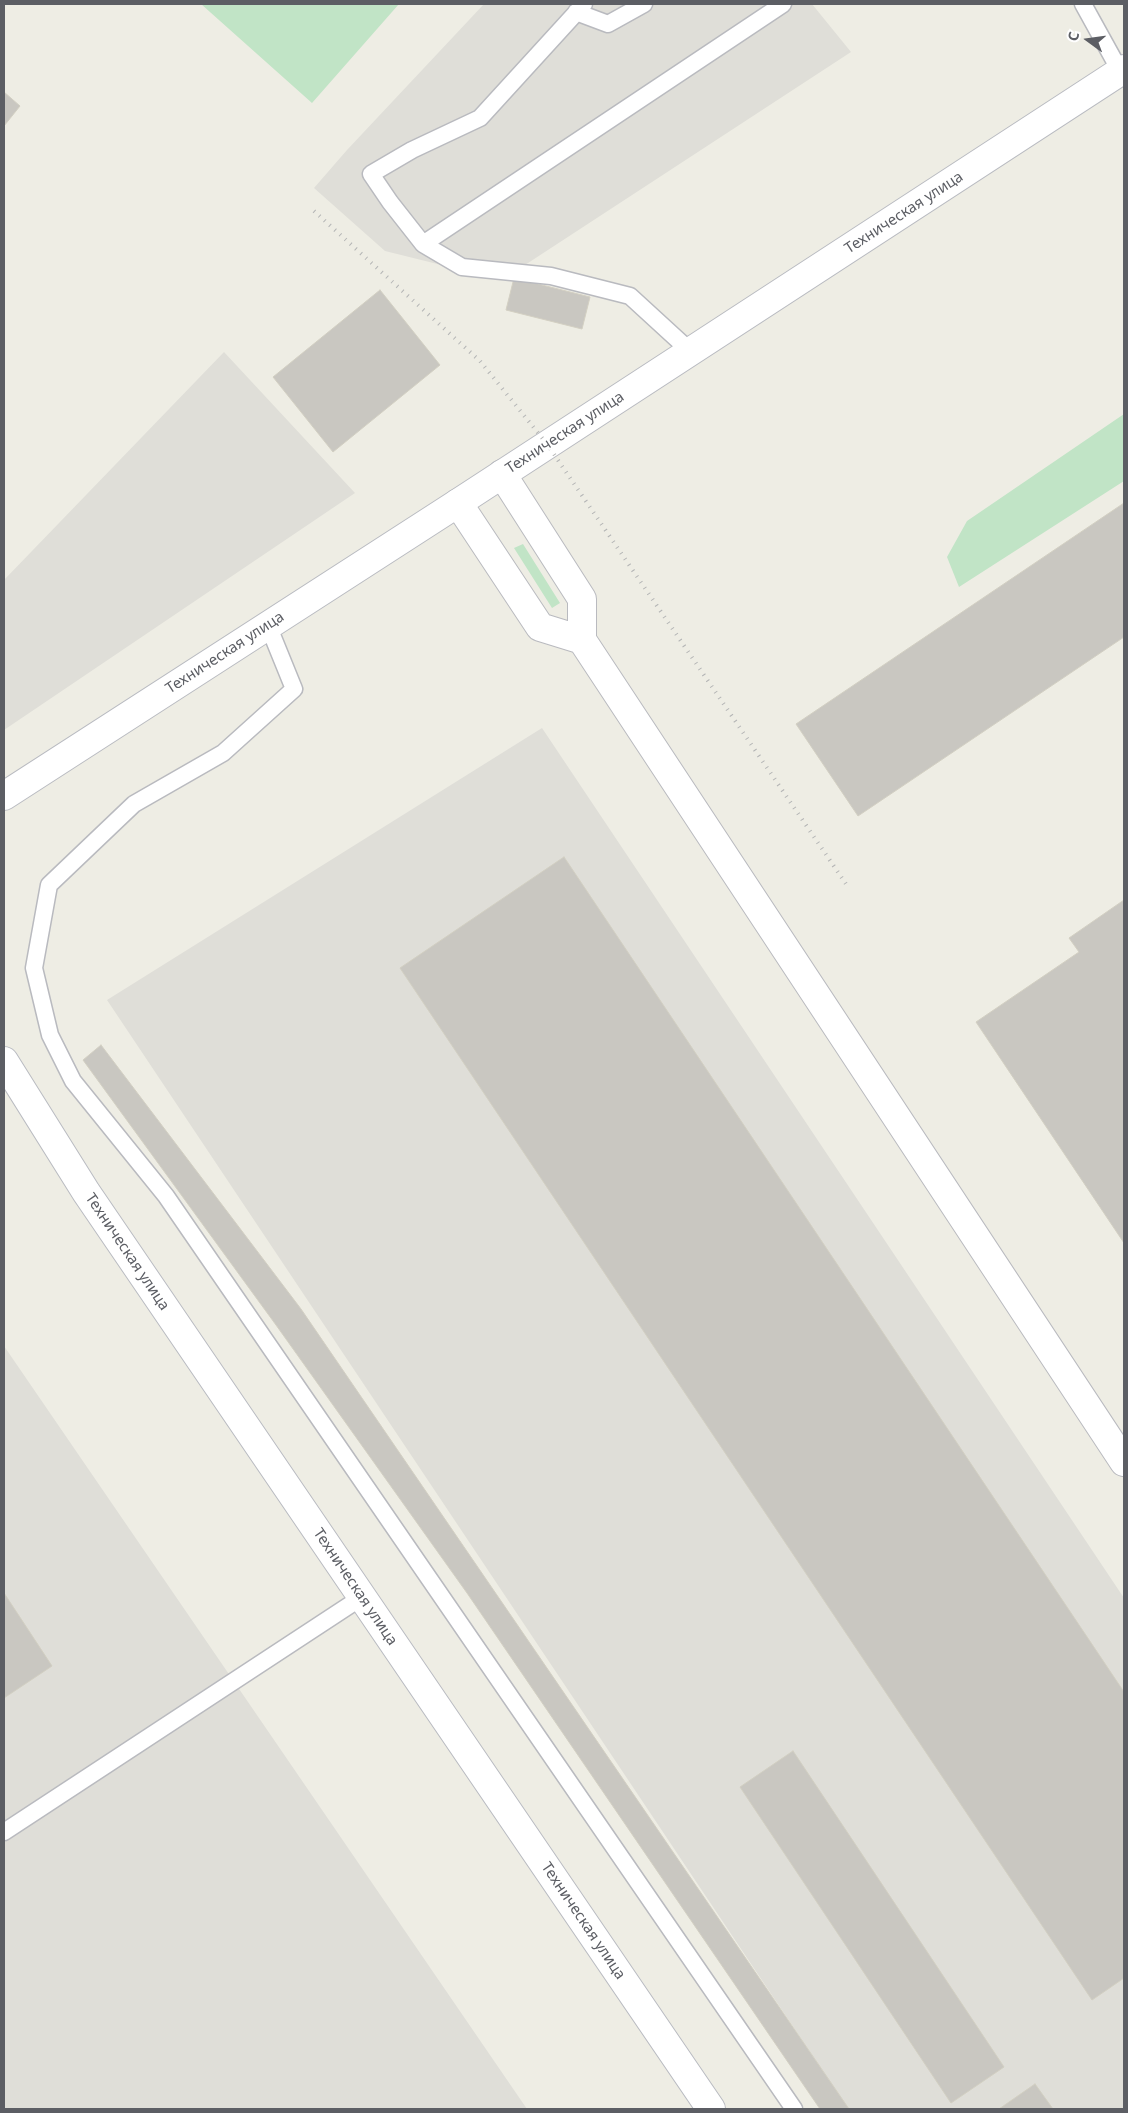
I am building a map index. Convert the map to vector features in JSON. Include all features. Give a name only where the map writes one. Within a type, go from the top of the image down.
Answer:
[{"type":"street","name":"Техническая улица","points":[[4,796],[458,503],[1122,70]]},
{"type":"street","points":[[502,474],[582,599],[582,640],[1124,1462]]},
{"type":"street","points":[[458,503],[540,627],[582,640]]},
{"type":"street","name":"Техническая улица","points":[[4,1061],[86,1192],[712,2109]]},
{"type":"lane","points":[[644,4],[608,24],[580,8],[480,118],[412,150],[372,174],[390,202],[423,244],[462,266],[551,276],[630,296],[690,351]]},
{"type":"lane","points":[[423,244],[783,4]]},
{"type":"lane","points":[[1083,4],[1122,70]]},
{"type":"lane","points":[[268,625],[294,689],[223,753],[134,804],[49,885],[34,968],[50,1035],[73,1082],[166,1196],[794,2109]]},
{"type":"lane","points":[[4,1832],[362,1597]]},
{"type":"shaded area","points":[[484,4],[812,4],[851,52],[502,280],[385,251],[314,188],[347,150]]},
{"type":"shaded area","points":[[224,352],[355,493],[4,730],[4,580]]},
{"type":"shaded area","points":[[542,728],[1124,1598],[1124,2109],[848,2109],[107,1000]]},
{"type":"shaded area","points":[[4,1346],[527,2109],[4,2109]]},
{"type":"green space","points":[[201,4],[399,4],[312,103]]},
{"type":"green space","points":[[1124,414],[1124,481],[959,587],[947,557],[967,521]]},
{"type":"green space","points":[[523,544],[560,603],[552,608],[514,548]]},
{"type":"building","points":[[4,92],[20,106],[4,126]]},
{"type":"building","points":[[514,278],[590,297],[582,329],[506,310]]},
{"type":"building","points":[[380,290],[440,365],[333,452],[273,377]]},
{"type":"building","points":[[1124,503],[1124,637],[858,816],[796,724]]},
{"type":"building","points":[[564,857],[1124,1692],[1124,1978],[1092,2000],[400,968]]},
{"type":"building","points":[[1124,900],[1124,1243],[976,1022],[1079,952],[1069,938]]},
{"type":"building","points":[[101,1045],[301,1309],[849,2109],[820,2109],[467,1593],[276,1325],[83,1060]]},
{"type":"building","points":[[4,1593],[52,1666],[4,1698]]},
{"type":"building","points":[[793,1751],[1004,2067],[951,2103],[740,1787]]},
{"type":"building","points":[[1035,2084],[1053,2109],[999,2109]]},
{"type":"railway","points":[[314,211],[480,361],[547,444],[846,884]]}]
